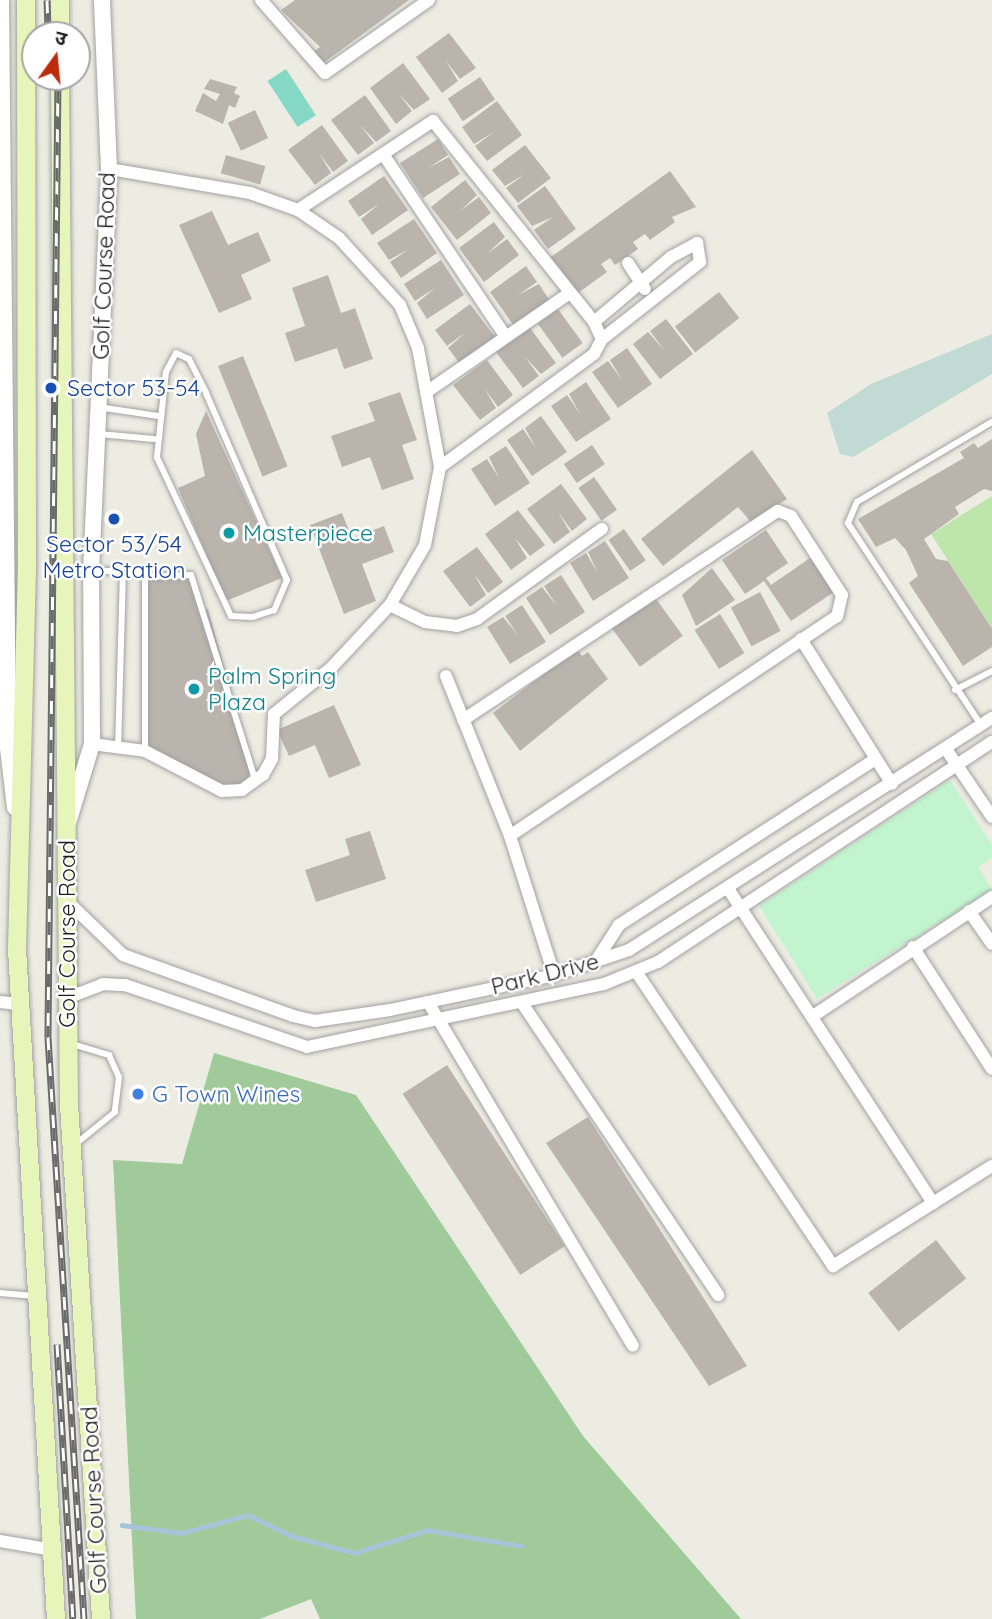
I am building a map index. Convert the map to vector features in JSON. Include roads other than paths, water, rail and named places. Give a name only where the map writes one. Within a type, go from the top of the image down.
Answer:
[{"type":"main road","points":[[19,842],[27,567],[26,0]]},
{"type":"main road","points":[[60,0],[60,21]]},
{"type":"main road","points":[[60,91],[64,835]]},
{"type":"main road","name":"Golf Course Road","points":[[64,835],[71,1147],[102,1617]]},
{"type":"main road","name":"Golf Course Road","points":[[19,842],[19,1004],[56,1619]]},
{"type":"street","name":"Golf Course Road","points":[[1,0],[4,569],[8,747],[19,842]]},
{"type":"street","name":"Golf Course Road","points":[[64,835],[92,744],[91,572],[109,169],[102,0]]},
{"type":"street","points":[[261,0],[326,73],[429,0]]},
{"type":"street","points":[[298,210],[424,123],[442,126],[568,294],[594,321],[602,339]]},
{"type":"street","points":[[383,153],[506,337]]},
{"type":"street","points":[[92,744],[145,751],[222,792],[256,781],[272,759],[274,714],[331,668],[390,605],[425,545],[440,467],[428,391],[400,305],[339,238],[298,210],[184,178],[109,169]]},
{"type":"street","points":[[440,467],[594,354],[602,339],[702,258],[697,243],[671,257],[594,321]]},
{"type":"street","points":[[671,257],[685,273]]},
{"type":"street","points":[[628,263],[652,299]]},
{"type":"street","points":[[428,391],[568,294]]},
{"type":"street","points":[[463,720],[778,511],[791,516],[843,603],[837,616],[510,836]]},
{"type":"street","points":[[390,605],[425,622],[457,626],[477,619],[602,529]]},
{"type":"street","points":[[801,639],[892,784]]},
{"type":"street","points":[[446,676],[510,836],[554,975]]},
{"type":"street","name":"Park Drive","points":[[65,899],[114,949],[134,960],[315,1021],[428,1002],[554,975],[594,964],[629,950],[729,890],[987,722]]},
{"type":"street","name":"Park Drive","points":[[67,998],[103,984],[125,985],[307,1047],[437,1023],[637,973],[992,742]]},
{"type":"street","points":[[946,749],[992,817]]},
{"type":"street","points":[[594,964],[619,925],[876,759]]},
{"type":"street","points":[[729,890],[933,1203]]},
{"type":"street","points":[[813,1016],[992,897]]},
{"type":"street","points":[[969,911],[992,944]]},
{"type":"street","points":[[913,947],[992,1069]]},
{"type":"street","points":[[125,985],[134,960]]},
{"type":"street","points":[[637,973],[828,1262],[841,1265],[992,1166]]},
{"type":"street","points":[[0,1002],[19,1004]]},
{"type":"street","points":[[428,1002],[437,1023],[633,1346]]},
{"type":"street","points":[[522,1003],[718,1295]]},
{"type":"street","points":[[0,1541],[53,1550]]},
{"type":"lane","points":[[176,353],[189,359],[206,393],[286,580],[274,610],[239,621],[231,616],[154,439],[159,416],[176,353]]},
{"type":"lane","points":[[98,407],[159,416]]},
{"type":"lane","points":[[987,722],[956,690],[848,523],[857,502],[992,422]]},
{"type":"lane","points":[[97,434],[154,439]]},
{"type":"lane","points":[[118,746],[123,571]]},
{"type":"lane","points":[[91,572],[123,571],[194,578],[256,781]]},
{"type":"lane","points":[[145,751],[146,575]]},
{"type":"lane","points":[[956,690],[992,671]]},
{"type":"lane","points":[[67,1043],[109,1055],[119,1077],[109,1120],[71,1147]]},
{"type":"lane","points":[[0,1293],[35,1296]]},
{"type":"waterway","points":[[122,1525],[182,1533],[248,1515],[292,1536],[355,1553],[428,1530],[522,1546]]},
{"type":"railway","points":[[47,0],[48,21]]},
{"type":"railway","points":[[58,91],[48,1037],[84,1619]]},
{"type":"railway","points":[[57,1344],[73,1619]]},
{"type":"place","name":"Sector 53-54","points":[[51,388]]},
{"type":"place","name":"Sector 53/54 Metro Station","points":[[114,519]]},
{"type":"place","name":"Masterpiece","points":[[229,533]]},
{"type":"place","name":"Palm Spring Plaza","points":[[194,689]]},
{"type":"place","name":"G Town Wines","points":[[138,1094]]}]
